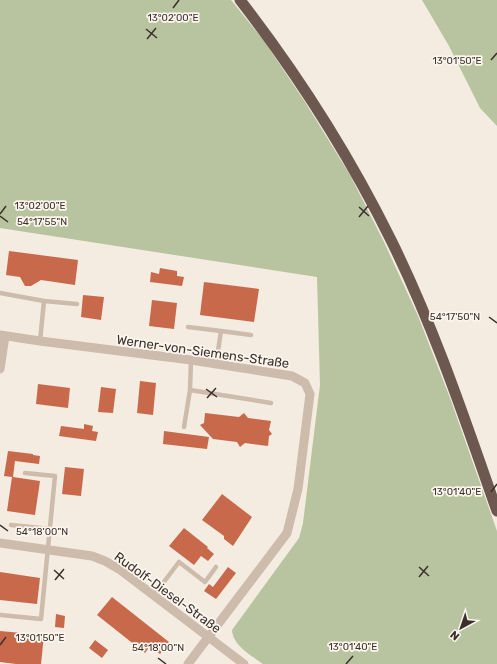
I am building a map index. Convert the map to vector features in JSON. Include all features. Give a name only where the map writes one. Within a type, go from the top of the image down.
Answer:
[{"type":"highway","points":[[240,0],[272,41],[337,140],[392,241],[432,333],[458,400],[497,511]]},
{"type":"street","name":"Werner-von-Siemens-Straße","points":[[0,368],[2,336],[191,360],[292,376],[305,383],[310,394],[298,489],[287,533],[188,664]]},
{"type":"street","name":"Rudolf-Diesel-Straße","points":[[0,543],[92,556],[105,561],[119,569],[244,664]]},
{"type":"lane","points":[[0,293],[44,301],[77,304]]},
{"type":"lane","points":[[40,341],[44,301]]},
{"type":"lane","points":[[188,327],[251,335]]},
{"type":"lane","points":[[216,364],[221,331]]},
{"type":"lane","points":[[184,427],[190,390],[191,360]]},
{"type":"lane","points":[[190,390],[271,403]]},
{"type":"lane","points":[[1,615],[41,619],[55,476],[25,473]]},
{"type":"lane","points":[[11,525],[50,529]]},
{"type":"lane","points":[[154,596],[179,562],[205,582],[216,567]]},
{"type":"green space","points":[[0,0],[231,0],[264,41],[305,102],[350,175],[384,242],[418,316],[450,398],[497,531],[497,664],[263,664],[243,650],[236,641],[232,630],[299,538],[303,523],[320,385],[317,277],[0,228]]},
{"type":"green space","points":[[422,0],[497,0],[497,126],[480,108],[449,46]]},
{"type":"building","points":[[9,251],[78,260],[75,285],[41,280],[31,286],[25,286],[20,277],[6,275]]},
{"type":"building","points":[[160,268],[177,271],[177,276],[184,277],[182,286],[150,282],[151,272],[159,274]]},
{"type":"building","points":[[204,282],[259,289],[254,322],[200,315]]},
{"type":"building","points":[[83,295],[104,297],[101,320],[81,317]]},
{"type":"building","points":[[152,300],[177,303],[174,329],[149,326]]},
{"type":"building","points":[[140,381],[156,383],[153,415],[137,413]]},
{"type":"building","points":[[38,384],[70,388],[68,408],[36,404]]},
{"type":"building","points":[[101,387],[116,389],[113,413],[98,412]]},
{"type":"building","points":[[205,413],[239,417],[244,413],[248,418],[271,421],[269,430],[272,434],[269,436],[268,446],[245,443],[240,447],[237,442],[213,439],[200,425],[204,423]]},
{"type":"building","points":[[84,424],[93,426],[92,431],[98,432],[96,441],[59,436],[61,426],[84,429]]},
{"type":"building","points":[[164,431],[209,437],[207,449],[163,444]]},
{"type":"building","points":[[8,451],[40,456],[39,464],[15,461],[13,477],[40,481],[35,515],[7,511],[12,477],[4,476]]},
{"type":"building","points":[[65,467],[84,469],[81,496],[62,494]]},
{"type":"building","points":[[222,494],[252,517],[233,546],[224,539],[224,536],[202,520]]},
{"type":"building","points":[[184,528],[208,547],[207,548],[214,554],[208,561],[201,556],[194,565],[169,546]]},
{"type":"building","points":[[228,567],[236,573],[216,599],[204,591],[209,584],[213,587]]},
{"type":"building","points":[[0,572],[40,578],[37,604],[0,600]]},
{"type":"building","points":[[112,597],[169,642],[160,654],[150,646],[145,653],[97,615]]},
{"type":"building","points":[[56,614],[65,616],[64,628],[55,627]]},
{"type":"building","points":[[0,631],[44,635],[41,664],[16,664],[0,662]]},
{"type":"building","points":[[95,640],[108,650],[102,658],[89,648]]}]
